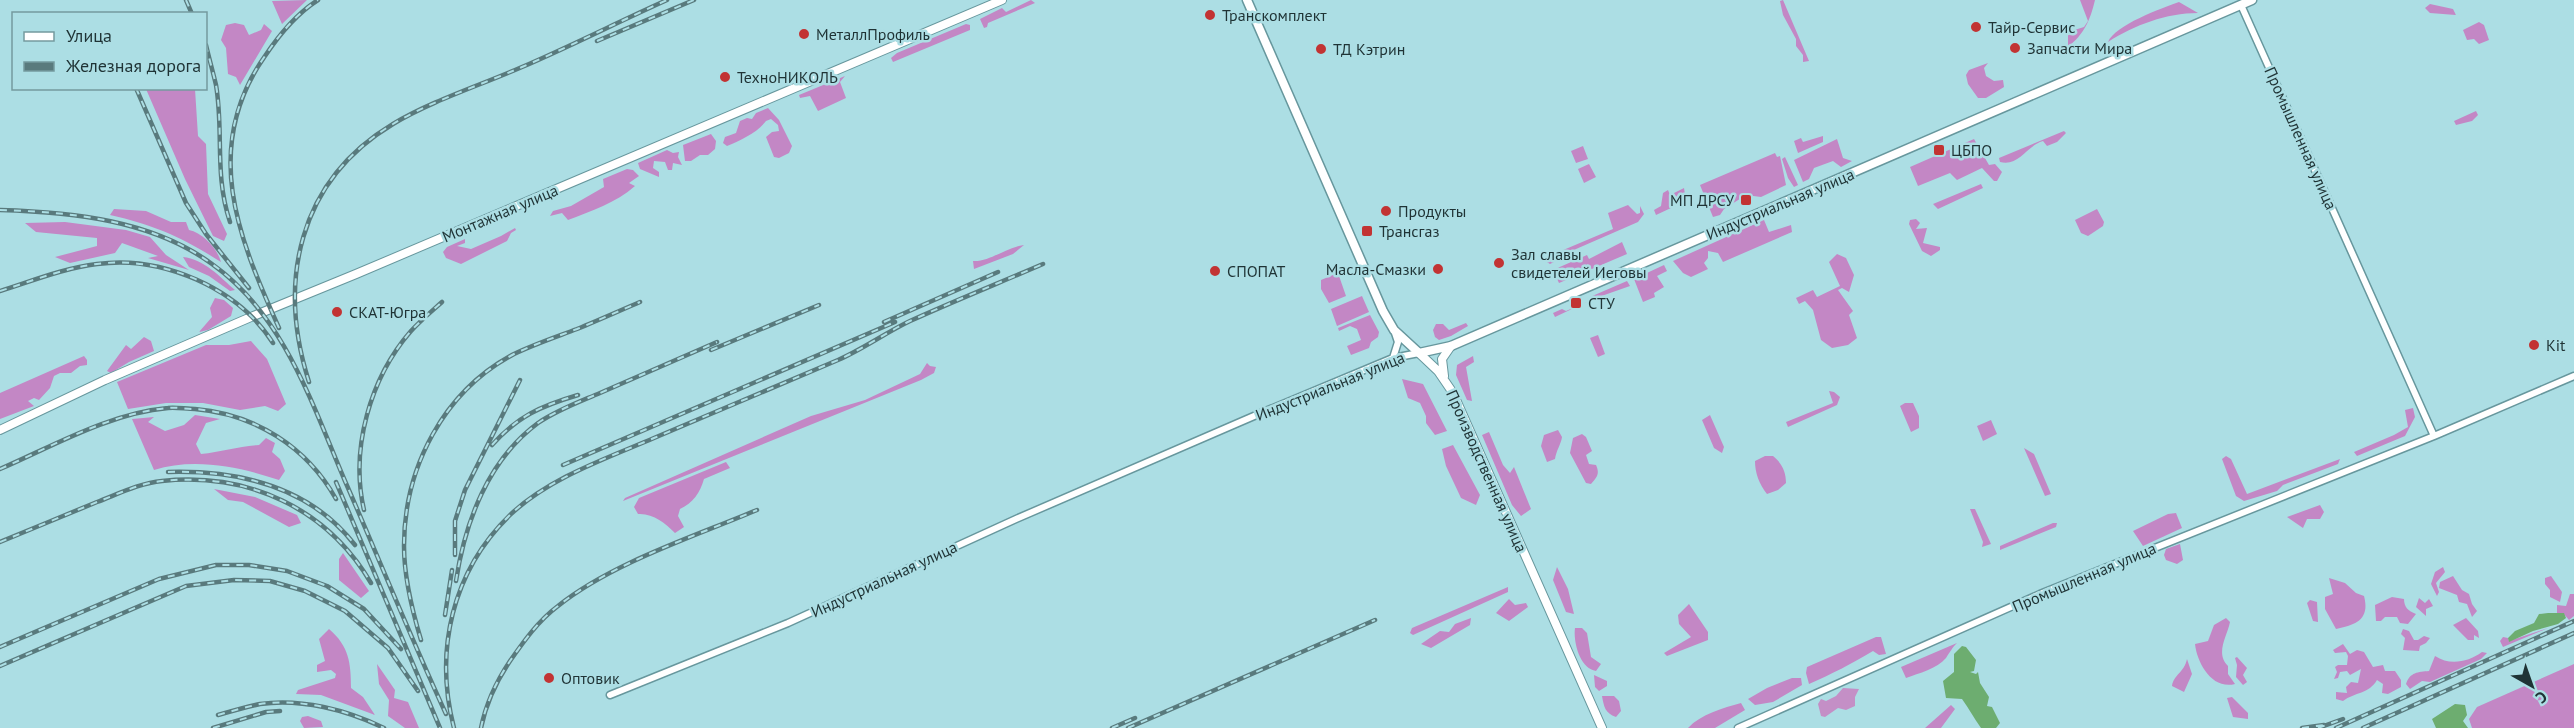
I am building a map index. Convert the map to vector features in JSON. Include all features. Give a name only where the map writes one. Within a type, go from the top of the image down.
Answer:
[{"type":"main road","name":"Производственная улица","points":[[1247,0],[1347,229],[1394,330],[1419,353]]},
{"type":"main road","name":"Индустриальная улица","points":[[1419,353],[1451,346],[2252,0]]},
{"type":"street","name":"Монтажная улица","points":[[0,430],[105,380],[251,317],[1002,0]]},
{"type":"street","name":"Промышленная улица","points":[[2241,5],[2434,436]]},
{"type":"street","points":[[1393,358],[1398,342],[1394,330]]},
{"type":"street","points":[[1446,381],[1442,359],[1451,346]]},
{"type":"street","name":"Индустриальная улица","points":[[610,695],[788,623],[1017,519],[1393,358],[1419,353]]},
{"type":"street","name":"Производственная улица","points":[[1419,353],[1446,381],[1602,728]]},
{"type":"street","name":"Промышленная улица","points":[[1738,728],[2040,594],[2434,436],[2574,376]]},
{"type":"shaded area","points":[[307,0],[282,24],[272,1]]},
{"type":"shaded area","points":[[1031,0],[1035,3],[988,23],[984,28],[980,19],[1002,8],[1006,12]]},
{"type":"shaded area","points":[[1783,0],[1809,61],[1803,62],[1803,55],[1796,46],[1796,39],[1783,15],[1780,1]]},
{"type":"shaded area","points":[[2080,0],[2095,0],[2091,14],[2086,26],[2068,47],[2068,32],[2084,27],[2088,21]]},
{"type":"shaded area","points":[[2179,2],[2198,13],[2174,15],[2151,21],[2108,42],[2129,23]]},
{"type":"shaded area","points":[[2430,4],[2453,9],[2456,15],[2430,13],[2425,8]]},
{"type":"shaded area","points":[[2479,22],[2484,25],[2489,40],[2479,44],[2474,39],[2467,40],[2463,30]]},
{"type":"shaded area","points":[[235,23],[244,25],[249,35],[261,30],[264,24],[272,31],[240,85],[236,77],[228,74],[226,48],[221,40],[226,25]]},
{"type":"shaded area","points":[[966,24],[970,25],[970,30],[893,62],[891,58],[897,53]]},
{"type":"shaded area","points":[[1988,63],[1984,68],[1986,76],[1994,81],[2003,80],[2004,87],[1986,98],[1978,98],[1968,84],[1966,75],[1969,70]]},
{"type":"shaded area","points":[[845,76],[840,82],[846,98],[818,111],[810,96],[800,98],[799,95]]},
{"type":"shaded area","points":[[146,90],[195,90],[198,136],[206,144],[208,194],[227,234],[224,241],[213,236],[185,179]]},
{"type":"shaded area","points":[[768,108],[779,120],[792,146],[789,153],[779,158],[774,157],[766,137],[772,132],[779,131],[778,125],[771,119],[743,139],[727,146],[723,143],[725,137],[736,133],[740,121],[747,118],[752,119],[756,113]]},
{"type":"shaded area","points":[[2476,111],[2478,115],[2472,121],[2456,125],[2454,121]]},
{"type":"shaded area","points":[[2064,131],[2066,133],[2057,142],[2047,146],[2043,141],[2012,162],[2000,162],[1999,158]]},
{"type":"shaded area","points":[[711,134],[716,141],[715,149],[708,155],[700,155],[691,161],[685,161],[683,145]]},
{"type":"shaded area","points":[[1823,136],[1823,142],[1798,153],[1794,141],[1801,138],[1803,142]]},
{"type":"shaded area","points":[[1837,139],[1843,158],[1852,161],[1841,167],[1833,161],[1814,168],[1809,179],[1803,182],[1794,160]]},
{"type":"shaded area","points":[[1974,139],[1989,165],[1995,164],[2002,172],[1997,181],[1994,181],[1982,168],[1957,180],[1950,173],[1918,186],[1910,167]]},
{"type":"shaded area","points":[[1583,146],[1588,159],[1576,163],[1571,151]]},
{"type":"shaded area","points":[[667,150],[673,153],[679,152],[678,157],[682,165],[673,163],[672,170],[668,170],[665,162],[654,161],[653,168],[659,172],[659,177],[640,169],[638,163]]},
{"type":"shaded area","points":[[1775,153],[1777,157],[1780,156],[1786,185],[1761,197],[1746,195],[1724,209],[1720,215],[1713,217],[1700,185]]},
{"type":"shaded area","points":[[1785,157],[1798,185],[1794,187],[1788,178],[1782,159]]},
{"type":"shaded area","points":[[1589,164],[1596,177],[1584,183],[1578,169]]},
{"type":"shaded area","points":[[627,169],[633,170],[639,176],[629,183],[635,186],[620,197],[568,220],[562,213],[550,216],[553,211],[571,206],[604,187],[603,179]]},
{"type":"shaded area","points":[[1981,184],[1983,188],[1938,209],[1933,204]]},
{"type":"shaded area","points":[[1684,188],[1686,201],[1656,215],[1654,210],[1661,206],[1663,193],[1668,190],[1670,195]]},
{"type":"shaded area","points":[[1628,205],[1637,214],[1640,213],[1640,206],[1644,214],[1638,222],[1560,256],[1558,260],[1550,264],[1542,259],[1613,229],[1608,213]]},
{"type":"shaded area","points":[[114,209],[146,211],[171,222],[186,222],[189,230],[209,242],[221,262],[168,233],[110,215]]},
{"type":"shaded area","points":[[2097,209],[2104,222],[2103,226],[2088,236],[2081,233],[2075,220]]},
{"type":"shaded area","points":[[1916,219],[1920,223],[1916,229],[1927,228],[1923,243],[1940,247],[1940,250],[1931,256],[1922,251],[1909,224],[1910,220]]},
{"type":"shaded area","points":[[1764,220],[1769,232],[1791,225],[1792,232],[1723,262],[1718,253],[1708,251],[1708,258],[1704,263],[1708,269],[1691,277],[1683,273],[1673,261]]},
{"type":"shaded area","points":[[65,222],[126,230],[150,237],[166,255],[189,270],[148,258],[158,256],[122,243],[115,253],[70,263],[55,257],[97,246],[97,238],[36,232],[25,223]]},
{"type":"shaded area","points":[[515,228],[516,230],[511,233],[507,241],[461,264],[446,258],[443,252],[447,247],[465,239],[465,243],[457,246],[471,249]]},
{"type":"shaded area","points":[[1622,242],[1627,254],[1559,283],[1553,270],[1587,255],[1589,259]]},
{"type":"shaded area","points":[[1024,245],[1013,254],[974,269],[973,261],[986,259]]},
{"type":"shaded area","points":[[1837,254],[1846,258],[1854,275],[1849,292],[1842,288],[1838,290],[1853,311],[1849,315],[1857,338],[1848,345],[1832,348],[1821,340],[1813,310],[1805,301],[1799,304],[1796,298],[1813,290],[1817,297],[1840,286],[1829,262]]},
{"type":"shaded area","points":[[183,257],[205,265],[235,290],[230,291],[209,276],[189,267]]},
{"type":"shaded area","points":[[1664,265],[1667,271],[1657,276],[1664,287],[1654,293],[1655,297],[1643,302],[1634,279]]},
{"type":"shaded area","points":[[1338,273],[1346,296],[1329,303],[1321,289],[1321,280]]},
{"type":"shaded area","points":[[1627,281],[1630,286],[1593,299],[1587,302],[1590,297]]},
{"type":"shaded area","points":[[1362,296],[1369,312],[1337,326],[1331,309]]},
{"type":"shaded area","points":[[215,298],[224,300],[233,308],[231,316],[208,330],[199,332],[212,317],[210,308]]},
{"type":"shaded area","points":[[1584,303],[1555,317],[1553,313],[1562,309],[1566,311]]},
{"type":"shaded area","points":[[1370,315],[1379,332],[1378,337],[1371,342],[1369,348],[1351,355],[1347,346],[1361,340],[1357,329],[1350,326],[1339,331],[1338,328]]},
{"type":"shaded area","points":[[1466,323],[1468,326],[1451,336],[1439,340],[1435,337],[1433,330],[1436,324],[1443,324],[1449,330]]},
{"type":"shaded area","points":[[1598,335],[1605,354],[1598,357],[1590,338]]},
{"type":"shaded area","points":[[144,337],[151,341],[154,351],[111,373],[107,371],[126,345],[131,349]]},
{"type":"shaded area","points":[[251,341],[267,359],[286,404],[278,411],[265,406],[240,410],[203,403],[166,403],[128,409],[117,382],[206,345],[229,345]]},
{"type":"shaded area","points":[[84,356],[87,365],[80,366],[71,373],[60,373],[54,376],[50,388],[39,400],[34,398],[28,401],[34,406],[0,419],[0,393]]},
{"type":"shaded area","points":[[1473,356],[1474,362],[1466,367],[1472,401],[1467,400],[1456,375],[1457,365]]},
{"type":"shaded area","points":[[927,363],[936,367],[934,373],[921,380],[623,501],[625,498],[811,416],[865,400],[920,374]]},
{"type":"shaded area","points":[[1402,379],[1423,384],[1447,431],[1435,435],[1426,423],[1426,416],[1420,403],[1408,398]]},
{"type":"shaded area","points":[[1829,391],[1840,397],[1837,405],[1788,427],[1786,422],[1833,403]]},
{"type":"shaded area","points":[[1913,403],[1919,416],[1919,428],[1911,432],[1900,406]]},
{"type":"shaded area","points":[[2413,408],[2415,417],[2405,436],[2357,456],[2354,452],[2408,427],[2405,410]]},
{"type":"shaded area","points":[[195,415],[220,419],[206,423],[196,444],[201,454],[259,445],[266,438],[275,443],[272,452],[280,459],[285,471],[279,480],[217,465],[185,464],[154,470],[132,419],[154,417],[148,422],[165,431],[184,425]]},
{"type":"shaded area","points":[[1710,415],[1724,447],[1722,453],[1714,448],[1702,420]]},
{"type":"shaded area","points":[[1991,420],[1997,434],[1983,441],[1977,426]]},
{"type":"shaded area","points":[[1558,430],[1562,437],[1555,459],[1547,462],[1541,446],[1544,435]]},
{"type":"shaded area","points":[[1489,432],[1503,465],[1510,473],[1514,467],[1531,509],[1521,516],[1512,505],[1482,435]]},
{"type":"shaded area","points":[[1582,434],[1586,437],[1592,451],[1586,455],[1589,464],[1596,465],[1598,471],[1591,484],[1586,483],[1570,453],[1573,438]]},
{"type":"shaded area","points":[[1453,445],[1480,495],[1476,505],[1461,498],[1446,466],[1442,449]]},
{"type":"shaded area","points":[[2024,448],[2034,454],[2051,494],[2045,496]]},
{"type":"shaded area","points":[[1765,456],[1773,456],[1779,462],[1786,479],[1786,483],[1778,490],[1767,494],[1758,478],[1755,465],[1755,461]]},
{"type":"shaded area","points":[[2226,456],[2231,459],[2247,494],[2340,459],[2338,464],[2283,485],[2277,491],[2244,501],[2236,496],[2222,459]]},
{"type":"shaded area","points":[[726,462],[730,468],[704,479],[695,497],[680,509],[678,516],[684,527],[675,533],[654,517],[638,514],[634,507],[639,498]]},
{"type":"shaded area","points":[[214,489],[255,497],[297,515],[301,523],[289,527],[243,502],[228,500]]},
{"type":"shaded area","points":[[2320,505],[2324,512],[2320,519],[2307,519],[2303,528],[2287,517]]},
{"type":"shaded area","points":[[1970,509],[1975,509],[1991,544],[1982,547],[1983,542]]},
{"type":"shaded area","points":[[2176,513],[2182,528],[2143,546],[2133,531],[2168,514]]},
{"type":"shaded area","points":[[2057,523],[2056,527],[2000,550],[2000,546]]},
{"type":"shaded area","points":[[2180,544],[2183,560],[2177,564],[2166,560],[2164,555],[2166,549]]},
{"type":"shaded area","points":[[343,553],[369,591],[361,598],[339,580],[339,559]]},
{"type":"shaded area","points":[[1557,567],[1568,589],[1574,614],[1566,612],[1553,580]]},
{"type":"shaded area","points":[[2443,567],[2445,572],[2436,583],[2439,592],[2437,596],[2431,584],[2435,572]]},
{"type":"shaded area","points":[[2453,576],[2462,590],[2469,594],[2477,611],[2472,617],[2467,604],[2459,602],[2457,595],[2439,588],[2440,582]]},
{"type":"shaded area","points":[[2551,576],[2562,592],[2560,602],[2550,597],[2550,590],[2545,584],[2545,578]]},
{"type":"shaded area","points":[[2329,578],[2345,583],[2356,593],[2364,596],[2365,610],[2356,623],[2336,629],[2325,609],[2325,597],[2333,594]]},
{"type":"shaded area","points":[[1508,587],[1508,592],[1413,635],[1410,633],[1412,628]]},
{"type":"shaded area","points":[[2570,594],[2574,594],[2574,616],[2569,620],[2563,613],[2557,613],[2557,605],[2566,606]]},
{"type":"shaded area","points":[[2392,597],[2404,599],[2407,608],[2416,614],[2408,624],[2400,623],[2397,617],[2385,617],[2381,621],[2376,621],[2375,605]]},
{"type":"shaded area","points":[[2419,598],[2425,603],[2429,599],[2433,606],[2426,609],[2426,616],[2416,607]]},
{"type":"shaded area","points":[[1509,599],[1515,605],[1526,603],[1528,607],[1509,621],[1496,613]]},
{"type":"shaded area","points":[[2310,600],[2317,602],[2318,622],[2313,621],[2307,603]]},
{"type":"shaded area","points":[[1689,604],[1708,632],[1708,640],[1667,656],[1664,653],[1691,637],[1679,624],[1678,615]]},
{"type":"shaded area","points":[[2564,613],[2566,618],[2558,624],[2533,631],[2509,642],[2508,638],[2515,631],[2534,623],[2539,614]]},
{"type":"shaded area","points":[[1471,618],[1470,625],[1431,648],[1421,644],[1440,631],[1449,632],[1455,624]]},
{"type":"shaded area","points":[[2226,618],[2230,622],[2222,656],[2228,666],[2228,674],[2235,684],[2227,685],[2213,679],[2202,667],[2195,644],[2208,641],[2214,625]]},
{"type":"shaded area","points":[[2466,618],[2478,631],[2479,638],[2474,635],[2474,640],[2468,640],[2453,625]]},
{"type":"shaded area","points":[[1575,628],[1582,628],[1587,633],[1591,657],[1601,664],[1596,671],[1586,665],[1579,654],[1575,640]]},
{"type":"shaded area","points":[[2548,628],[2503,647],[2500,641],[2503,637],[2508,638],[2509,641]]},
{"type":"shaded area","points":[[329,629],[336,635],[348,655],[351,688],[363,697],[375,715],[321,695],[296,694],[298,690],[335,678],[336,674],[331,670],[317,672],[317,665],[325,661],[319,639]]},
{"type":"shaded area","points":[[2403,629],[2409,631],[2414,640],[2424,636],[2430,638],[2420,646],[2419,651],[2403,650],[2405,638],[2401,634]]},
{"type":"shaded area","points":[[1876,637],[1881,637],[1886,654],[1879,655],[1873,651],[1809,684],[1807,667]]},
{"type":"shaded area","points":[[1957,643],[1938,665],[1906,678],[1901,667]]},
{"type":"shaded area","points":[[2343,644],[2350,654],[2357,650],[2364,652],[2373,667],[2383,665],[2385,671],[2395,671],[2401,680],[2401,687],[2388,694],[2382,693],[2383,684],[2377,680],[2370,688],[2343,701],[2336,699],[2336,692],[2347,693],[2346,687],[2351,682],[2358,683],[2361,669],[2350,675],[2347,671],[2340,672],[2338,678],[2334,679],[2337,672],[2335,667],[2347,665],[2346,652],[2335,653],[2333,650]]},
{"type":"shaded area","points":[[1962,646],[1966,647],[1976,660],[1974,671],[1970,672],[1976,674],[1978,672],[1980,683],[1989,697],[1987,706],[1992,707],[2000,723],[1996,728],[1981,728],[1962,699],[1946,698],[1943,681],[1954,672],[1954,654]]},
{"type":"shaded area","points":[[2482,652],[2487,653],[2481,659],[2430,682],[2422,681],[2410,689],[2406,684],[2412,675],[2429,671],[2435,656],[2453,662],[2471,658]]},
{"type":"shaded area","points":[[2237,657],[2247,668],[2243,675],[2247,682],[2243,685],[2236,677],[2235,658]]},
{"type":"shaded area","points":[[2187,659],[2192,674],[2184,692],[2172,686]]},
{"type":"shaded area","points":[[377,664],[395,690],[394,698],[408,702],[419,728],[405,728],[388,716],[389,700],[379,684]]},
{"type":"shaded area","points":[[2574,664],[2574,728],[2472,728],[2469,719],[2477,707]]},
{"type":"shaded area","points":[[1594,675],[1607,681],[1607,686],[1599,691],[1595,687]]},
{"type":"shaded area","points":[[1792,678],[1801,678],[1802,685],[1773,702],[1755,705],[1748,699],[1767,688]]},
{"type":"shaded area","points":[[1843,688],[1859,689],[1855,697],[1855,706],[1846,710],[1838,708],[1825,717],[1821,716],[1818,704],[1821,699],[1826,701],[1836,696]]},
{"type":"shaded area","points":[[1602,696],[1614,696],[1619,701],[1621,711],[1616,717],[1609,714]]},
{"type":"shaded area","points":[[2232,697],[2248,713],[2248,719],[2233,717],[2227,698]]},
{"type":"shaded area","points":[[1741,703],[1745,710],[1715,728],[1688,728],[1706,715]]},
{"type":"shaded area","points":[[2455,704],[2465,705],[2467,715],[2463,721],[2468,728],[2436,728],[2432,719]]},
{"type":"shaded area","points":[[1951,705],[1955,709],[1941,728],[1925,728]]},
{"type":"shaded area","points":[[308,716],[321,721],[323,727],[304,728],[300,721],[302,717]]},
{"type":"railway","points":[[186,0],[191,12]]},
{"type":"railway","points":[[279,328],[264,294],[240,226],[233,192],[230,158],[234,124],[246,90],[265,56],[288,25],[318,0]]},
{"type":"railway","points":[[309,382],[300,345],[295,308],[296,271],[303,237],[316,204],[335,174],[361,147],[408,116],[540,59],[667,0]]},
{"type":"railway","points":[[597,41],[694,0]]},
{"type":"railway","points":[[207,49],[216,85],[222,187],[230,222]]},
{"type":"railway","points":[[137,90],[186,203],[206,234],[249,288]]},
{"type":"railway","points":[[0,210],[83,216],[138,228],[164,237],[212,264],[237,285],[259,309],[277,335],[307,392],[446,714]]},
{"type":"railway","points":[[0,291],[72,268],[97,264],[147,265],[172,271],[219,291],[258,323],[273,343]]},
{"type":"railway","points":[[454,728],[448,699],[446,670],[453,614],[474,561],[490,537],[525,502],[578,470],[838,360],[910,321],[1043,264]]},
{"type":"railway","points":[[884,322],[998,272]]},
{"type":"railway","points":[[364,510],[360,487],[362,439],[374,392],[397,350],[415,327],[442,302]]},
{"type":"railway","points":[[421,640],[405,570],[406,517],[411,488],[420,460],[448,410],[467,388],[514,354],[640,302]]},
{"type":"railway","points":[[711,350],[819,305]]},
{"type":"railway","points":[[563,465],[895,322]]},
{"type":"railway","points":[[456,581],[466,537],[482,494],[492,474],[520,438],[538,423],[560,410],[717,342]]},
{"type":"railway","points":[[455,555],[455,521],[465,490],[520,380]]},
{"type":"railway","points":[[492,445],[511,426],[531,413],[578,395]]},
{"type":"railway","points":[[0,469],[103,423],[125,416],[168,408],[195,409],[238,418],[277,436],[310,464],[336,499]]},
{"type":"railway","points":[[168,472],[221,474],[271,486],[317,509],[337,525],[355,545]]},
{"type":"railway","points":[[0,542],[146,484],[194,480],[225,483],[282,500],[308,515],[332,534],[353,557],[371,583]]},
{"type":"railway","points":[[336,482],[440,728]]},
{"type":"railway","points":[[481,728],[489,701],[505,669],[532,632],[558,606],[579,591],[628,564],[757,510]]},
{"type":"railway","points":[[0,647],[159,579],[216,565],[249,565],[287,571],[327,586],[364,609],[401,649]]},
{"type":"railway","points":[[445,615],[452,570]]},
{"type":"railway","points":[[0,666],[186,586],[234,580],[270,581],[305,591],[345,611],[388,648],[418,691]]},
{"type":"railway","points":[[1128,728],[1375,620]]},
{"type":"railway","points":[[2336,728],[2574,621]]},
{"type":"railway","points":[[2363,728],[2574,633]]},
{"type":"railway","points":[[218,715],[260,704],[307,704],[339,711],[384,728]]},
{"type":"railway","points":[[213,728],[266,712],[280,711]]},
{"type":"railway","points":[[1112,728],[1135,718]]},
{"type":"railway","points":[[2318,728],[2343,719]]},
{"type":"railway","points":[[2302,728],[2324,725]]},
{"type":"place","name":"Транскомплект","points":[[1210,15]]},
{"type":"place","name":"Тайр-Сервис","points":[[1976,27]]},
{"type":"place","name":"МеталлПрофиль","points":[[804,34]]},
{"type":"place","name":"Запчасти Мира","points":[[2015,48]]},
{"type":"place","name":"ТД Кэтрин","points":[[1321,49]]},
{"type":"place","name":"ТехноНИКОЛЬ","points":[[725,77]]},
{"type":"place","name":"ЦБПО","points":[[1939,150]]},
{"type":"place","name":"МП ДРСУ","points":[[1746,200]]},
{"type":"place","name":"Продукты","points":[[1386,211]]},
{"type":"place","name":"Трансгаз","points":[[1367,231]]},
{"type":"place","name":"Зал славы свидетелей Иеговы","points":[[1499,263]]},
{"type":"place","name":"Масла-Смазки","points":[[1438,269]]},
{"type":"place","name":"СПОПАТ","points":[[1215,271]]},
{"type":"place","name":"СТУ","points":[[1576,303]]},
{"type":"place","name":"СКАТ-Югра","points":[[337,312]]},
{"type":"place","name":"Kit","points":[[2534,345]]},
{"type":"place","name":"Оптовик","points":[[549,678]]}]
